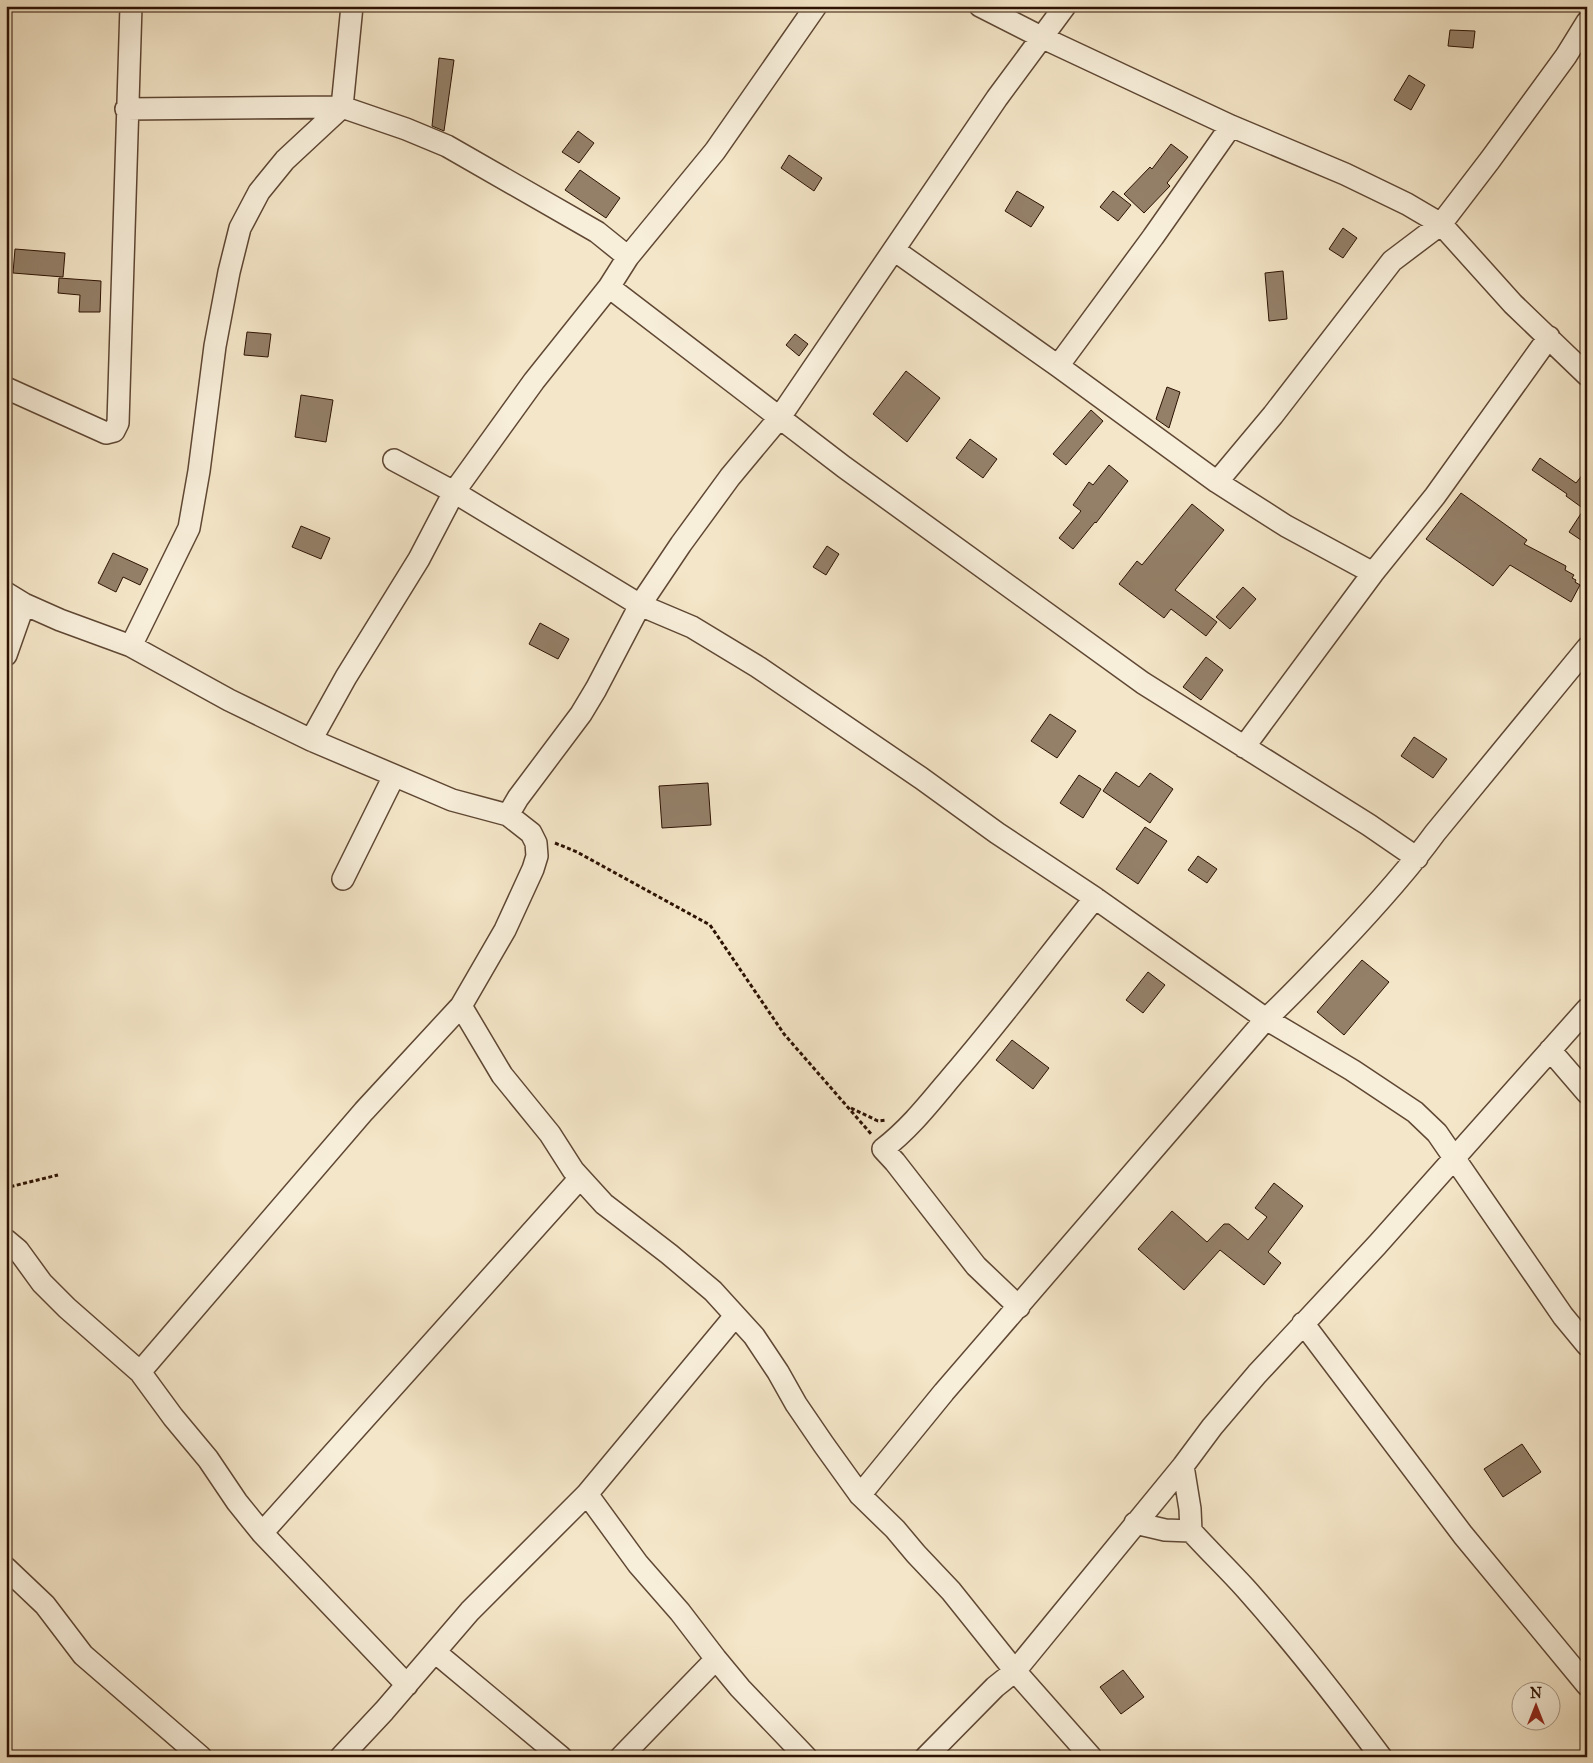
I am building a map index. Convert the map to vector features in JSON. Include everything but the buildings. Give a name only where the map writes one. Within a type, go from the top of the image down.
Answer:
[{"type":"street","points":[[6,388],[106,433],[114,431],[118,423],[126,109],[131,6]]},
{"type":"street","points":[[131,646],[188,528],[199,471],[215,346],[229,272],[240,228],[259,192],[285,160],[342,107],[352,6]]},
{"type":"street","points":[[311,740],[346,677],[419,558],[454,492],[534,381],[609,287],[628,257],[715,150],[816,6]]},
{"type":"street","points":[[980,6],[1231,126],[1345,174],[1407,204],[1441,224],[1514,304],[1587,374]]},
{"type":"street","points":[[508,815],[518,798],[581,714],[640,604],[681,544],[730,477],[780,417],[997,98],[1065,6]]},
{"type":"street","points":[[1217,482],[1273,415],[1392,261],[1441,224],[1560,64],[1587,22]]},
{"type":"street","points":[[126,109],[342,107],[406,129],[447,146],[596,232],[628,257]]},
{"type":"street","points":[[1058,366],[1153,237],[1231,126]]},
{"type":"street","points":[[894,250],[1217,482],[1286,526],[1373,573]]},
{"type":"street","points":[[609,287],[844,468],[1143,683],[1369,825],[1417,858]]},
{"type":"street","points":[[1244,747],[1373,573],[1435,496],[1549,337]]},
{"type":"street","points":[[394,460],[454,492],[640,604],[692,627],[758,667],[921,778],[997,833],[1095,898],[1266,1019],[1352,1070],[1415,1112],[1436,1133],[1563,1316],[1587,1345]]},
{"type":"street","points":[[6,655],[15,599],[60,620],[131,646],[229,700],[311,740],[452,800],[508,815],[531,833],[536,843],[537,856],[534,869],[505,930],[461,1006],[364,1111],[140,1372]]},
{"type":"street","points":[[860,1495],[944,1392],[1266,1019],[1288,999],[1359,924],[1417,858],[1435,833],[1587,648]]},
{"type":"street","points":[[343,879],[394,776]]},
{"type":"street","points":[[1019,1307],[976,1266],[896,1162],[883,1149],[898,1138],[927,1107],[990,1032],[1095,898]]},
{"type":"street","points":[[461,1006],[502,1075],[550,1134],[573,1170],[615,1213],[669,1254],[713,1291],[754,1336],[778,1372],[796,1404],[860,1495],[895,1529],[951,1591],[1015,1671],[1091,1757]]},
{"type":"street","points":[[926,1757],[995,1687],[1015,1671],[1183,1466],[1212,1427],[1303,1323],[1377,1245],[1587,1009]]},
{"type":"street","points":[[1550,1050],[1587,1092]]},
{"type":"street","points":[[262,1533],[580,1178]]},
{"type":"street","points":[[6,1240],[18,1250],[48,1289],[140,1372],[173,1417],[208,1459],[237,1502],[262,1533],[407,1685]]},
{"type":"street","points":[[341,1757],[407,1685],[470,1611],[587,1494],[735,1316]]},
{"type":"street","points":[[1303,1323],[1463,1535],[1537,1627],[1587,1685]]},
{"type":"street","points":[[1183,1466],[1190,1509],[1191,1531],[1246,1589],[1326,1684],[1381,1757]]},
{"type":"street","points":[[587,1494],[638,1564],[680,1612],[740,1688],[806,1757]]},
{"type":"street","points":[[1135,1523],[1165,1530],[1191,1531]]},
{"type":"street","points":[[6,1568],[45,1605],[83,1655],[201,1757]]},
{"type":"street","points":[[435,1652],[561,1757]]},
{"type":"street","points":[[621,1757],[716,1659]]},
{"type":"path","points":[[531,833],[577,852],[710,925],[784,1034],[883,1149]]},
{"type":"path","points":[[849,1108],[878,1121],[894,1120]]},
{"type":"path","points":[[6,1191],[9,1187],[58,1175]]}]
